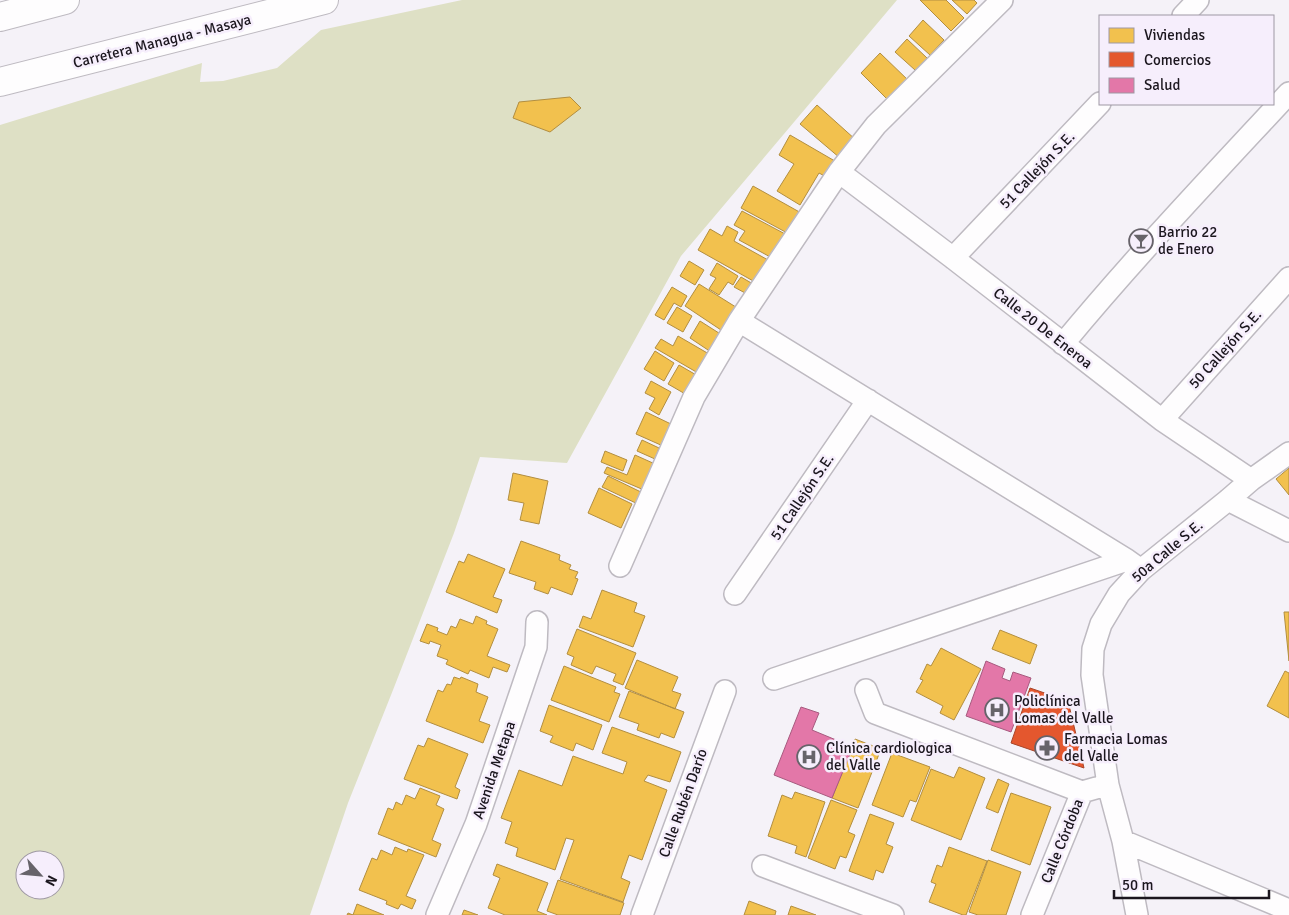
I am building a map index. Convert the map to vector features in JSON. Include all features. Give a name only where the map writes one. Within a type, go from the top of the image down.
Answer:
[{"type":"highway","points":[[0,17],[64,0]]},
{"type":"highway","name":"Carretera Managua - Masaya","points":[[0,82],[324,0]]},
{"type":"street","points":[[620,566],[694,397],[739,320],[839,172],[876,125],[1002,0]]},
{"type":"street","points":[[1184,15],[1198,0]]},
{"type":"street","points":[[1064,344],[1165,226],[1289,93]]},
{"type":"street","name":"51 Callejón S.E.","points":[[953,258],[1099,104]]},
{"type":"street","name":"Calle 20 De Eneroa","points":[[839,172],[1162,420],[1251,480]]},
{"type":"street","name":"50 Callejón S.E.","points":[[1162,420],[1289,278]]},
{"type":"street","points":[[739,320],[1134,565]]},
{"type":"street","name":"51 Callejón S.E.","points":[[735,594],[868,400]]},
{"type":"street","name":"50a Calle S.E.","points":[[1138,915],[1123,841],[1108,786],[1092,675],[1094,649],[1101,624],[1134,565],[1228,500],[1251,480],[1289,453]]},
{"type":"street","points":[[1228,500],[1289,531]]},
{"type":"street","points":[[774,679],[1134,565]]},
{"type":"street","name":"Avenida Metapa","points":[[437,915],[479,815],[536,647],[537,622]]},
{"type":"street","points":[[866,690],[875,713],[1082,792]]},
{"type":"street","name":"Calle Rubén Darío","points":[[642,915],[725,691]]},
{"type":"street","name":"Calle Córdoba","points":[[1032,915],[1082,792],[1108,786]]},
{"type":"street","points":[[1123,841],[1289,910]]},
{"type":"street","points":[[763,866],[893,915]]},
{"type":"green space","points":[[462,0],[897,0],[681,256],[567,463],[480,457],[454,533],[348,803],[310,915],[0,915],[0,125],[202,63],[200,82],[223,81],[277,68],[321,30]]},
{"type":"building: Viviendas","points":[[920,0],[946,0],[964,18],[951,31]]},
{"type":"building: Viviendas","points":[[952,0],[974,0],[977,3],[967,14]]},
{"type":"building: Viviendas","points":[[923,20],[944,40],[930,55],[909,36]]},
{"type":"building: Viviendas","points":[[907,39],[927,58],[915,70],[895,52]]},
{"type":"building: Viviendas","points":[[880,53],[910,82],[890,102],[861,73]]},
{"type":"building: Viviendas","points":[[570,97],[581,108],[550,132],[513,118],[519,102]]},
{"type":"building: Viviendas","points":[[817,105],[856,140],[840,158],[800,124]]},
{"type":"building: Viviendas","points":[[790,135],[840,164],[830,179],[819,173],[800,205],[777,191],[794,164],[779,155]]},
{"type":"building: Viviendas","points":[[753,186],[803,214],[791,235],[741,208]]},
{"type":"building: Viviendas","points":[[742,211],[787,235],[774,259],[739,240],[745,231],[734,225]]},
{"type":"building: Viviendas","points":[[727,226],[738,232],[734,241],[768,260],[755,282],[698,250],[710,229],[722,236]]},
{"type":"building: Viviendas","points":[[689,261],[704,270],[695,285],[680,276]]},
{"type":"building: Viviendas","points":[[717,263],[738,276],[733,285],[728,282],[719,295],[709,289],[716,278],[710,275]]},
{"type":"building: Viviendas","points":[[741,277],[753,284],[747,294],[734,287]]},
{"type":"building: Viviendas","points":[[699,284],[739,309],[724,332],[685,306]]},
{"type":"building: Viviendas","points":[[672,287],[687,296],[681,307],[674,303],[664,320],[655,315]]},
{"type":"building: Viviendas","points":[[677,307],[692,316],[683,332],[667,323]]},
{"type":"building: Viviendas","points":[[700,321],[722,335],[711,352],[690,338]]},
{"type":"building: Viviendas","points":[[678,336],[709,354],[698,373],[655,348],[661,339],[673,346]]},
{"type":"building: Viviendas","points":[[655,351],[674,363],[664,381],[644,369]]},
{"type":"building: Viviendas","points":[[679,365],[698,376],[687,395],[668,384]]},
{"type":"building: Viviendas","points":[[651,381],[671,392],[659,415],[649,409],[655,398],[645,393]]},
{"type":"building: Viviendas","points":[[646,412],[673,425],[663,446],[636,434]]},
{"type":"building: Viviendas","points":[[642,440],[659,448],[655,459],[637,451]]},
{"type":"building: Viviendas","points":[[605,451],[627,460],[623,471],[601,462]]},
{"type":"building: Viviendas","points":[[635,455],[655,464],[644,490],[604,473],[607,467],[627,475]]},
{"type":"building: Viviendas","points":[[1289,468],[1289,495],[1276,479]]},
{"type":"building: Viviendas","points":[[513,473],[548,481],[539,524],[520,520],[524,503],[508,500]]},
{"type":"building: Viviendas","points":[[608,476],[645,494],[640,505],[602,487]]},
{"type":"building: Viviendas","points":[[599,488],[632,504],[621,528],[588,513]]},
{"type":"building: Viviendas","points":[[521,541],[560,555],[559,560],[571,565],[569,569],[578,572],[575,578],[578,579],[572,595],[551,587],[548,594],[534,589],[536,582],[509,573]]},
{"type":"building: Viviendas","points":[[468,554],[505,569],[493,597],[502,600],[497,613],[446,592],[459,561],[464,563]]},
{"type":"building: Viviendas","points":[[602,590],[637,603],[634,612],[645,616],[633,647],[579,627],[583,616],[591,619]]},
{"type":"building: Viviendas","points":[[1284,612],[1289,612],[1289,661]]},
{"type":"building: Viviendas","points":[[476,616],[487,621],[486,624],[498,629],[487,656],[510,665],[507,672],[493,667],[489,678],[470,670],[468,674],[446,664],[448,660],[437,656],[441,645],[430,641],[429,644],[420,641],[427,624],[438,628],[437,631],[447,635],[451,626],[456,628],[460,619],[473,624]]},
{"type":"building: Viviendas","points":[[577,629],[636,653],[623,685],[613,681],[616,674],[596,666],[592,674],[571,665],[574,657],[567,654]]},
{"type":"building: Viviendas","points":[[1000,630],[1037,645],[1030,664],[992,649]]},
{"type":"building: Viviendas","points":[[941,648],[981,669],[954,720],[940,713],[943,706],[916,692],[923,680],[920,679],[927,664],[931,666]]},
{"type":"building: Viviendas","points":[[637,660],[678,677],[672,691],[681,694],[675,709],[625,688]]},
{"type":"building: Viviendas","points":[[564,666],[616,687],[614,692],[620,694],[609,722],[551,700]]},
{"type":"building: Viviendas","points":[[1285,671],[1289,673],[1289,718],[1267,706]]},
{"type":"building: Viviendas","points":[[454,677],[460,679],[461,677],[478,684],[476,692],[488,697],[479,721],[490,725],[483,743],[426,721],[438,690],[443,692],[447,684],[451,685]]},
{"type":"building: Viviendas","points":[[629,691],[684,712],[674,738],[661,733],[659,738],[637,730],[639,724],[619,717]]},
{"type":"building: Viviendas","points":[[549,705],[602,725],[593,750],[576,743],[573,751],[550,742],[553,736],[540,731]]},
{"type":"building: Viviendas","points":[[612,727],[681,752],[670,782],[648,775],[644,781],[667,790],[642,860],[629,855],[621,878],[630,882],[623,902],[560,879],[574,840],[566,838],[555,870],[516,856],[518,848],[505,843],[512,822],[501,818],[519,770],[562,786],[573,756],[623,774],[627,762],[602,753]]},
{"type":"building: Viviendas","points":[[428,738],[468,754],[455,787],[460,790],[457,799],[404,779],[418,745],[424,747]]},
{"type":"building: Viviendas","points":[[855,739],[881,749],[858,808],[832,798]]},
{"type":"building: Viviendas","points":[[892,753],[930,767],[916,802],[910,800],[903,817],[872,805]]},
{"type":"building: Viviendas","points":[[959,767],[985,778],[961,840],[911,820],[931,769],[954,778]]},
{"type":"building: Viviendas","points":[[998,779],[1009,784],[998,813],[986,808]]},
{"type":"building: Viviendas","points":[[420,788],[440,796],[436,805],[444,809],[432,840],[441,844],[436,857],[378,834],[388,808],[393,810],[396,802],[402,805],[406,795],[415,799]]},
{"type":"building: Viviendas","points":[[795,792],[825,802],[806,857],[795,853],[797,846],[768,836],[782,795],[792,799]]},
{"type":"building: Viviendas","points":[[1011,793],[1051,807],[1030,865],[991,850]]},
{"type":"building: Viviendas","points":[[831,800],[857,810],[848,832],[855,835],[846,858],[840,856],[835,869],[808,858]]},
{"type":"building: Viviendas","points":[[870,814],[894,823],[886,844],[893,847],[883,873],[876,870],[873,880],[849,871]]},
{"type":"building: Viviendas","points":[[395,847],[407,852],[408,849],[424,855],[406,896],[416,900],[412,909],[401,904],[398,909],[386,904],[387,901],[359,890],[372,858],[377,860],[381,850],[392,855]]},
{"type":"building: Viviendas","points":[[949,847],[987,861],[966,915],[929,902],[936,884],[931,882],[937,865],[942,867]]},
{"type":"building: Viviendas","points":[[988,860],[1021,872],[1006,915],[978,915],[969,912]]},
{"type":"building: Viviendas","points":[[497,864],[548,883],[537,911],[547,915],[505,915],[488,908],[500,878],[493,875]]},
{"type":"building: Viviendas","points":[[558,880],[624,903],[620,915],[558,915],[547,911]]},
{"type":"building: Viviendas","points":[[749,901],[776,911],[775,915],[744,915]]},
{"type":"building: Viviendas","points":[[357,904],[384,915],[353,915]]},
{"type":"building: Viviendas","points":[[791,906],[816,915],[788,915]]},
{"type":"building: Viviendas","points":[[464,910],[478,915],[462,915]]},
{"type":"building: Comercios","points":[[1030,688],[1068,701],[1084,768],[1011,743]]},
{"type":"building: Salud","points":[[986,661],[1005,669],[1002,678],[1010,681],[1013,672],[1031,678],[1011,732],[966,716]]},
{"type":"building: Salud","points":[[801,707],[819,713],[812,730],[853,747],[832,798],[774,775]]},
{"type":"place","name":"Barrio 22 de Enero","points":[[1141,241]]},
{"type":"place","name":"Policlínica Lomas del Valle","points":[[997,710]]},
{"type":"place","name":"Farmacia Lomas del Valle","points":[[1047,748]]},
{"type":"place","name":"Clínica cardiologica del Valle","points":[[809,757]]}]
